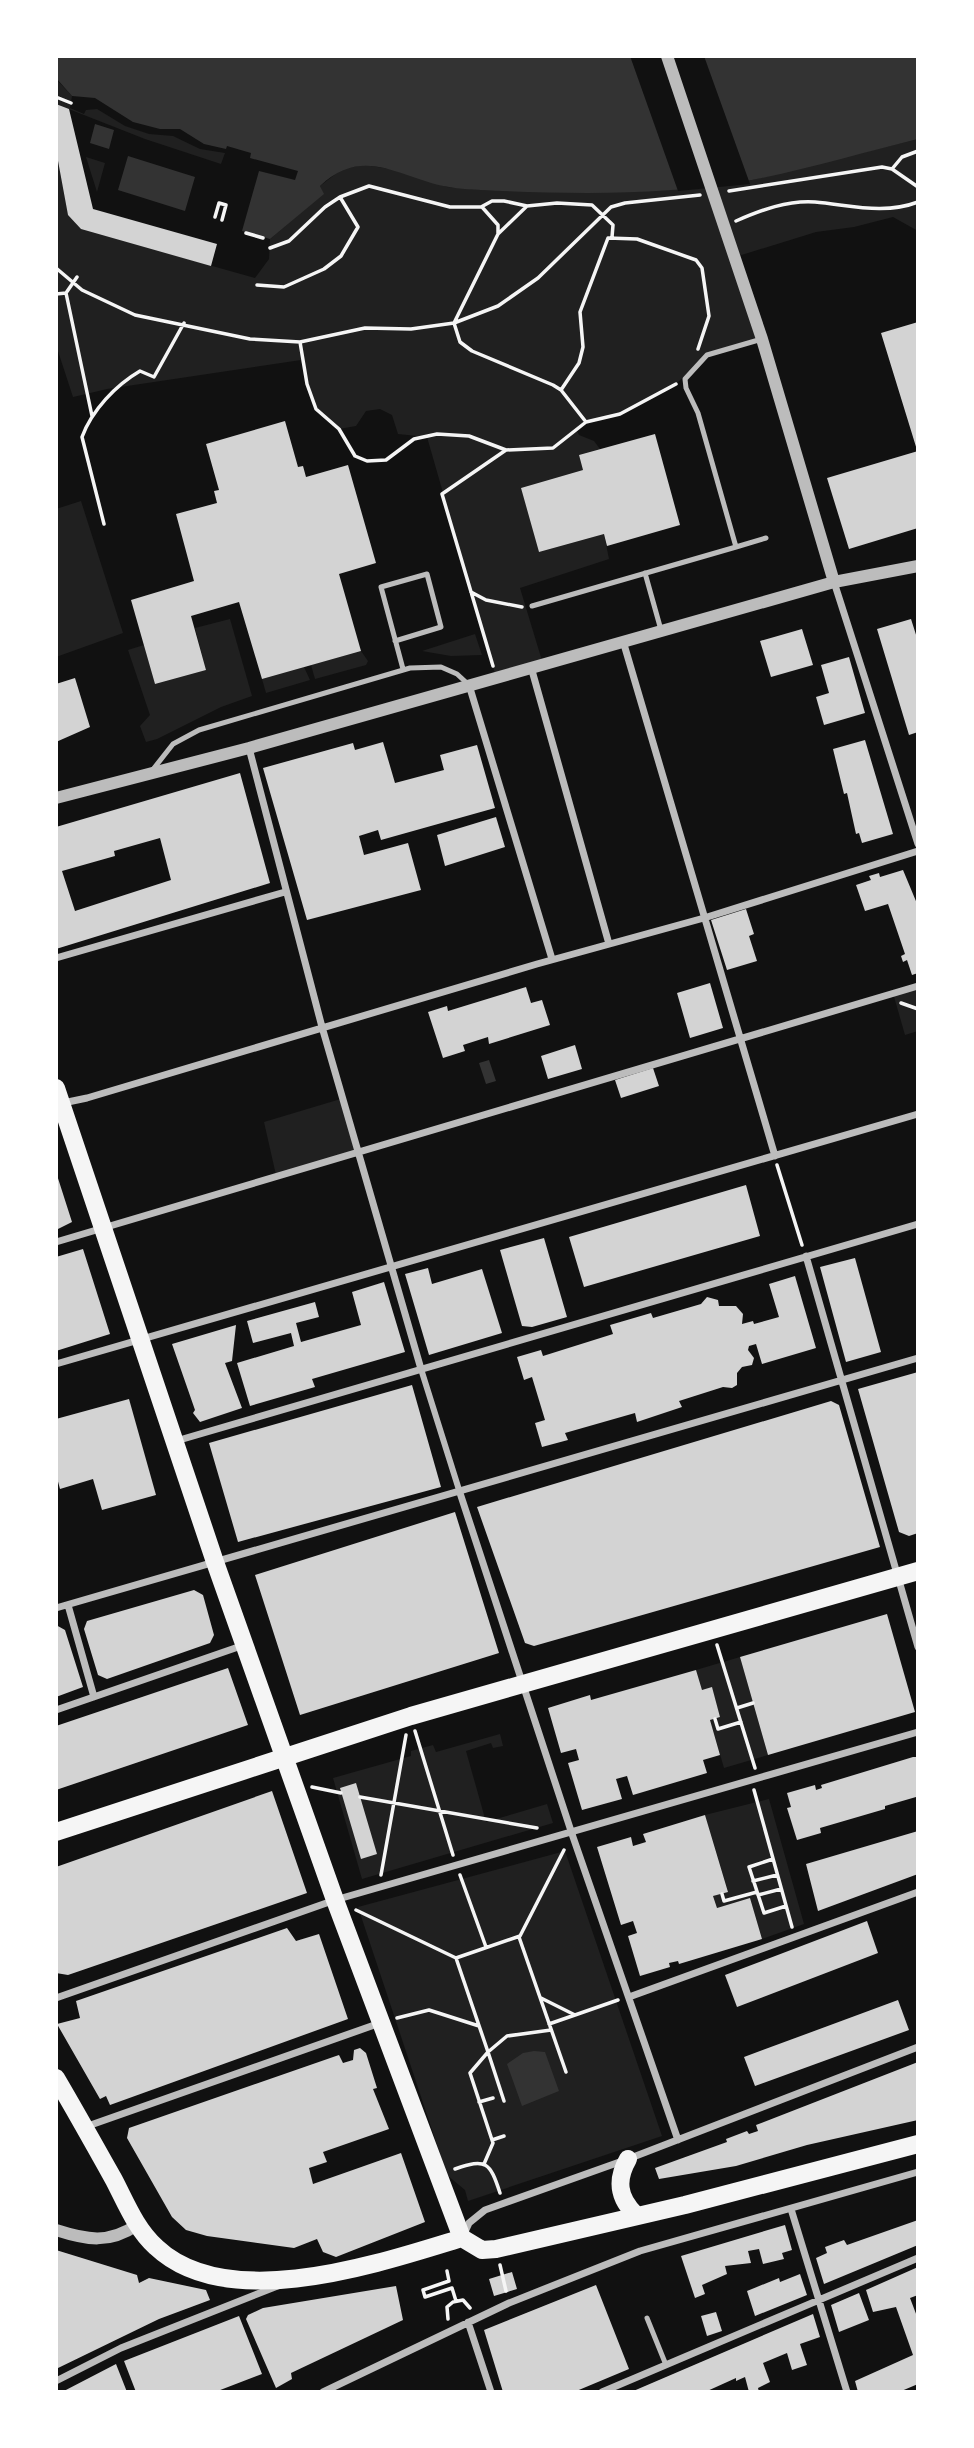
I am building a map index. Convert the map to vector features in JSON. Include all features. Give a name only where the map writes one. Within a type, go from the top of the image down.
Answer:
[{"type":"main road","points":[[58,1099],[104,1227],[215,1562],[335,1900],[462,2238],[482,2250],[496,2249],[635,2214],[685,2205],[918,2144]]},
{"type":"main road","points":[[56,1832],[411,1716],[918,1571]]},
{"type":"main road","points":[[56,2078],[137,2225],[156,2247],[180,2265],[219,2277],[294,2278],[345,2272],[462,2238]]},
{"type":"main road","points":[[628,2159],[619,2183],[626,2205],[635,2214]]},
{"type":"street","points":[[667,56],[716,195],[762,339],[834,582],[918,844]]},
{"type":"street","points":[[56,798],[249,748],[834,582],[918,566]]},
{"type":"street","points":[[623,641],[775,1156]]},
{"type":"street","points":[[531,667],[609,944]]},
{"type":"street","points":[[469,685],[552,959]]},
{"type":"street","points":[[249,748],[322,1027],[421,1369],[522,1684],[678,2140]]},
{"type":"street","points":[[58,1099],[87,1098],[552,959],[704,918],[918,851]]},
{"type":"street","points":[[56,958],[285,892]]},
{"type":"street","points":[[56,1242],[358,1150],[918,986]]},
{"type":"street","points":[[56,1364],[392,1269],[918,1114]]},
{"type":"street","points":[[175,1442],[918,1224]]},
{"type":"street","points":[[806,1256],[918,1647]]},
{"type":"street","points":[[56,1608],[918,1358]]},
{"type":"street","points":[[68,1605],[94,1697]]},
{"type":"street","points":[[56,1710],[245,1644]]},
{"type":"street","points":[[56,1998],[335,1900],[572,1834],[918,1732]]},
{"type":"street","points":[[629,1997],[918,1892]]},
{"type":"street","points":[[85,2127],[380,2022]]},
{"type":"street","points":[[462,2238],[469,2223],[485,2210],[628,2159],[918,2046]]},
{"type":"street","points":[[323,2392],[472,2320],[640,2251],[918,2172]]},
{"type":"street","points":[[791,2209],[847,2392]]},
{"type":"street","points":[[56,2230],[98,2241],[124,2234],[137,2225]]},
{"type":"street","points":[[602,2392],[918,2258]]},
{"type":"street","points":[[56,2381],[121,2348],[294,2278]]},
{"type":"street","points":[[472,2320],[491,2392]]},
{"type":"lane","points":[[736,547],[698,412],[685,388],[685,379],[707,355],[762,339]]},
{"type":"lane","points":[[529,607],[766,538]]},
{"type":"lane","points":[[645,573],[661,630]]},
{"type":"lane","points":[[395,640],[441,627],[427,574],[381,587],[395,640],[403,670]]},
{"type":"lane","points":[[147,776],[173,744],[199,730],[403,670],[441,667],[457,674],[469,685]]},
{"type":"lane","points":[[647,2318],[666,2365]]},
{"type":"path","points":[[56,97],[71,103]]},
{"type":"path","points":[[892,169],[902,157],[918,151]]},
{"type":"path","points":[[56,268],[70,282],[107,305],[135,315],[250,340],[300,342],[365,328],[411,329],[454,323],[498,306],[520,292],[603,214],[625,203],[716,195],[865,168],[892,169],[918,187]]},
{"type":"path","points":[[270,248],[289,241],[325,207],[358,188],[374,187],[430,203],[481,206],[492,201],[527,206],[585,204],[603,214],[613,225],[612,237],[604,244],[580,312],[583,347],[579,363],[561,390]]},
{"type":"path","points":[[257,285],[284,287],[324,269],[341,256],[358,227],[340,197]]},
{"type":"path","points":[[724,225],[783,205],[813,202],[878,208],[904,207],[918,202]]},
{"type":"path","points":[[215,217],[219,203],[226,205],[222,220]]},
{"type":"path","points":[[481,206],[498,225],[498,234]]},
{"type":"path","points":[[527,206],[498,234],[454,323],[460,342],[472,351],[532,374],[561,390],[586,422]]},
{"type":"path","points":[[246,233],[263,237]]},
{"type":"path","points":[[612,237],[637,239],[681,254],[696,260],[702,268],[709,316],[691,360]]},
{"type":"path","points":[[77,277],[70,282],[66,293],[92,416]]},
{"type":"path","points":[[56,294],[66,293]]},
{"type":"path","points":[[104,524],[82,437],[92,416],[129,377],[141,371],[154,377],[184,325]]},
{"type":"path","points":[[300,342],[307,384],[316,409],[339,429],[355,456],[366,461],[386,460],[414,439],[453,433],[506,450],[553,448],[586,422],[621,414],[685,379]]},
{"type":"path","points":[[496,677],[442,494],[506,450]]},
{"type":"path","points":[[471,592],[486,600],[529,607]]},
{"type":"path","points":[[775,1156],[806,1256]]},
{"type":"path","points":[[713,1630],[741,1722],[773,1859],[795,1938]]},
{"type":"path","points":[[737,1708],[753,1703]]},
{"type":"path","points":[[379,1888],[392,1802],[411,1716]]},
{"type":"path","points":[[411,1716],[457,1866],[486,1948]]},
{"type":"path","points":[[715,1719],[718,1729],[741,1722]]},
{"type":"path","points":[[295,1784],[341,1793]]},
{"type":"path","points":[[335,1900],[456,1958],[519,1937],[572,1834],[360,1797]]},
{"type":"path","points":[[773,1859],[749,1867],[764,1913],[786,1906]]},
{"type":"path","points":[[753,1881],[777,1875]]},
{"type":"path","points":[[722,1894],[724,1901],[781,1889]]},
{"type":"path","points":[[519,1937],[566,2072]]},
{"type":"path","points":[[456,1958],[504,2101]]},
{"type":"path","points":[[539,1997],[575,2015]]},
{"type":"path","points":[[484,2164],[492,2140],[470,2073],[488,2052],[507,2036],[550,2027],[575,2015],[629,1997]]},
{"type":"path","points":[[380,2022],[429,2010],[479,2026]]},
{"type":"path","points":[[479,2102],[493,2098]]},
{"type":"path","points":[[492,2140],[503,2136]]},
{"type":"path","points":[[453,2170],[476,2162],[484,2164],[492,2170],[499,2193]]},
{"type":"path","points":[[499,2263],[506,2292]]},
{"type":"path","points":[[447,2271],[449,2281],[423,2290],[425,2297],[452,2288],[456,2301]]},
{"type":"path","points":[[451,2330],[447,2307],[456,2301],[468,2304],[472,2320]]},
{"type":"shaded area","points":[[56,56],[918,56],[918,139],[747,181],[614,193],[461,189],[383,168],[352,167],[336,174],[320,186],[324,194],[270,239],[242,231],[259,171],[295,180],[298,171],[250,158],[251,153],[227,146],[226,149],[204,144],[180,129],[160,129],[133,122],[95,98],[72,96],[56,78]]},
{"type":"shaded area","points":[[56,79],[72,96],[70,108],[84,114],[86,110],[97,109],[125,126],[149,134],[173,136],[200,149],[225,153],[221,164],[145,139],[56,104]]},
{"type":"shaded area","points":[[95,124],[114,130],[109,149],[90,143]]},
{"type":"shaded area","points":[[918,139],[918,231],[893,217],[854,227],[816,232],[735,257],[762,339],[707,355],[676,384],[620,414],[586,422],[577,431],[579,435],[594,441],[600,449],[579,455],[583,470],[521,488],[539,552],[604,534],[609,559],[520,588],[543,664],[496,677],[427,437],[398,434],[392,415],[380,409],[366,411],[356,426],[339,429],[316,409],[301,360],[107,389],[73,397],[56,345],[56,150],[68,214],[81,229],[255,278],[269,259],[270,239],[323,194],[320,186],[342,169],[364,165],[398,170],[447,187],[482,190],[623,192],[748,181]]},
{"type":"shaded area","points":[[128,156],[195,177],[185,211],[118,190]]},
{"type":"shaded area","points":[[86,157],[105,163],[97,192]]},
{"type":"shaded area","points":[[81,501],[123,633],[56,657],[56,509]]},
{"type":"shaded area","points":[[230,619],[252,696],[221,707],[146,742],[140,726],[150,715],[128,650],[144,645],[155,684],[206,670],[195,628]]},
{"type":"shaded area","points":[[475,634],[482,655],[451,656],[422,651]]},
{"type":"shaded area","points":[[361,651],[368,661],[366,665],[315,679],[311,665]]},
{"type":"shaded area","points":[[304,667],[310,680],[266,693],[262,679]]},
{"type":"shaded area","points":[[918,986],[918,1031],[905,1035],[893,993]]},
{"type":"shaded area","points":[[489,1060],[496,1081],[486,1084],[479,1063]]},
{"type":"shaded area","points":[[344,1098],[358,1150],[276,1175],[264,1122]]},
{"type":"shaded area","points":[[740,1657],[768,1755],[724,1768],[710,1720],[720,1717],[712,1688],[702,1690],[696,1670]]},
{"type":"shaded area","points":[[500,1734],[503,1746],[493,1748],[491,1743],[466,1751],[486,1822],[547,1804],[553,1823],[362,1879],[333,1778],[411,1756],[411,1751],[433,1745],[436,1752]]},
{"type":"shaded area","points":[[769,1799],[804,1924],[762,1939],[750,1898],[717,1908],[713,1896],[728,1891],[705,1815]]},
{"type":"shaded area","points":[[565,1851],[662,2136],[468,2201],[465,2190],[447,2175],[358,1907]]},
{"type":"shaded area","points":[[545,2052],[559,2091],[522,2106],[507,2064],[523,2053]]},
{"type":"pier","points":[[630,56],[704,56],[750,184],[678,191]]},
{"type":"building","points":[[56,104],[69,109],[93,209],[217,244],[211,266],[81,229],[68,215],[56,150]]},
{"type":"building","points":[[918,322],[918,450],[917,450],[881,333]]},
{"type":"building","points":[[285,421],[298,467],[303,466],[306,477],[348,465],[376,563],[339,574],[361,651],[262,679],[239,602],[191,616],[206,670],[155,684],[131,600],[194,581],[176,514],[217,503],[214,491],[219,490],[206,444]]},
{"type":"building","points":[[655,434],[680,525],[607,546],[604,534],[539,552],[521,488],[583,470],[579,455]]},
{"type":"building","points":[[918,451],[918,528],[849,549],[827,478]]},
{"type":"building","points":[[911,619],[918,641],[918,732],[909,735],[877,629]]},
{"type":"building","points":[[802,629],[813,665],[771,677],[760,641]]},
{"type":"building","points":[[849,657],[865,713],[824,725],[816,697],[829,693],[821,665]]},
{"type":"building","points":[[75,678],[90,727],[56,742],[56,684]]},
{"type":"building","points":[[865,740],[893,834],[862,843],[859,833],[856,834],[833,749]]},
{"type":"building","points":[[383,742],[395,783],[444,770],[440,755],[477,745],[495,808],[381,840],[378,830],[359,836],[364,855],[408,843],[421,890],[307,920],[263,768],[353,743],[355,750]]},
{"type":"building","points":[[240,773],[270,883],[56,949],[56,827]],"holes":[[[160,838],[171,880],[75,911],[62,871],[115,856],[114,851]]]},
{"type":"building","points":[[496,817],[505,847],[445,866],[437,835]]},
{"type":"building","points":[[903,870],[918,906],[918,973],[912,975],[907,960],[903,962],[901,956],[905,954],[888,904],[865,911],[856,885],[871,880],[869,876],[879,873],[880,877]]},
{"type":"building","points":[[746,909],[754,934],[749,936],[757,961],[727,970],[711,920]]},
{"type":"building","points":[[710,983],[723,1028],[690,1038],[677,993]]},
{"type":"building","points":[[526,987],[531,1003],[542,1000],[550,1025],[489,1044],[488,1037],[463,1045],[465,1051],[443,1058],[428,1012],[447,1006],[448,1011]]},
{"type":"building","points":[[575,1045],[582,1069],[548,1079],[541,1056]]},
{"type":"building","points":[[653,1068],[659,1086],[621,1098],[615,1080]]},
{"type":"building","points":[[56,1172],[72,1222],[56,1230]]},
{"type":"building","points":[[746,1185],[760,1236],[584,1287],[569,1237]]},
{"type":"building","points":[[544,1238],[567,1317],[532,1327],[522,1326],[500,1250]]},
{"type":"building","points":[[83,1249],[110,1334],[56,1351],[56,1257]]},
{"type":"building","points":[[855,1258],[881,1352],[846,1362],[820,1267]]},
{"type":"building","points":[[428,1268],[432,1284],[482,1269],[502,1333],[429,1355],[405,1274]]},
{"type":"building","points":[[795,1276],[816,1348],[762,1364],[756,1344],[749,1346],[748,1350],[754,1358],[752,1365],[742,1367],[737,1373],[737,1385],[732,1388],[723,1387],[679,1401],[682,1407],[637,1422],[635,1413],[565,1433],[568,1440],[542,1447],[535,1423],[545,1420],[532,1377],[524,1380],[517,1357],[541,1350],[543,1356],[613,1334],[610,1325],[651,1313],[653,1318],[701,1304],[707,1297],[718,1300],[719,1306],[736,1306],[743,1314],[742,1324],[753,1321],[754,1324],[779,1317],[769,1284]]},
{"type":"building","points":[[384,1282],[405,1352],[312,1379],[315,1387],[250,1406],[237,1363],[294,1346],[291,1333],[253,1343],[247,1321],[315,1302],[319,1317],[296,1323],[301,1342],[361,1325],[352,1292]]},
{"type":"building","points":[[236,1325],[232,1361],[225,1363],[242,1408],[200,1422],[193,1413],[195,1410],[172,1344]]},
{"type":"building","points":[[918,1372],[918,1533],[909,1536],[899,1532],[858,1389]]},
{"type":"building","points":[[412,1385],[441,1487],[238,1542],[209,1443]]},
{"type":"building","points":[[129,1399],[156,1495],[102,1510],[93,1479],[60,1489],[56,1474],[56,1419]]},
{"type":"building","points":[[831,1401],[839,1405],[880,1547],[534,1646],[525,1643],[477,1507]]},
{"type":"building","points":[[455,1512],[499,1653],[300,1715],[255,1575]]},
{"type":"building","points":[[194,1590],[203,1595],[214,1635],[210,1643],[107,1679],[98,1675],[84,1629],[87,1621]]},
{"type":"building","points":[[887,1614],[915,1712],[768,1755],[740,1657]]},
{"type":"building","points":[[56,1625],[65,1630],[83,1687],[56,1697]]},
{"type":"building","points":[[228,1668],[248,1725],[56,1790],[56,1726]]},
{"type":"building","points":[[696,1670],[702,1690],[712,1687],[720,1717],[710,1720],[720,1755],[703,1760],[707,1773],[633,1795],[627,1776],[616,1779],[622,1799],[582,1810],[568,1763],[579,1760],[576,1749],[561,1753],[548,1708],[590,1695],[591,1700]]},
{"type":"building","points":[[918,1757],[918,1802],[916,1797],[885,1806],[885,1809],[820,1828],[821,1833],[797,1840],[787,1808],[791,1807],[787,1793],[815,1785],[816,1790],[822,1788],[821,1785]]},
{"type":"building","points":[[356,1783],[377,1854],[361,1859],[340,1788]]},
{"type":"building","points":[[272,1791],[307,1893],[68,1975],[56,1973],[56,1867]]},
{"type":"building","points":[[705,1815],[728,1892],[713,1896],[717,1908],[750,1898],[762,1939],[679,1964],[678,1961],[669,1963],[670,1967],[640,1976],[628,1936],[637,1933],[633,1921],[621,1925],[597,1847],[631,1837],[633,1846],[646,1842],[643,1834]]},
{"type":"building","points":[[918,1831],[918,1874],[818,1911],[806,1864]]},
{"type":"building","points":[[867,1921],[878,1953],[737,2007],[725,1975]]},
{"type":"building","points":[[287,1928],[296,1941],[319,1934],[348,2019],[110,2105],[106,2096],[100,2099],[57,2024],[80,2018],[76,2001]]},
{"type":"building","points":[[898,2000],[909,2030],[755,2086],[744,2057]]},
{"type":"building","points":[[360,2048],[366,2053],[377,2088],[373,2089],[389,2129],[323,2152],[327,2162],[309,2168],[313,2184],[401,2153],[425,2222],[336,2257],[323,2252],[317,2239],[294,2248],[207,2236],[186,2230],[172,2217],[127,2138],[129,2128],[339,2055],[343,2063],[353,2060],[354,2050]]},
{"type":"building","points":[[918,2062],[918,2120],[807,2145],[736,2166],[659,2179],[655,2168],[727,2142],[726,2139],[747,2131],[749,2134],[758,2131],[756,2125]]},
{"type":"building","points":[[918,2220],[918,2245],[824,2284],[816,2258],[827,2253],[825,2247],[844,2240],[847,2245]]},
{"type":"building","points":[[785,2225],[792,2250],[782,2253],[784,2259],[763,2264],[759,2249],[748,2251],[751,2263],[725,2266],[727,2274],[702,2285],[705,2294],[695,2298],[681,2256]]},
{"type":"building","points":[[56,2250],[137,2275],[139,2283],[149,2278],[206,2290],[210,2300],[159,2319],[56,2369]]},
{"type":"building","points":[[918,2267],[918,2295],[910,2298],[918,2319],[918,2384],[899,2392],[858,2392],[855,2381],[913,2355],[896,2307],[873,2312],[866,2290]]},
{"type":"building","points":[[512,2272],[517,2289],[494,2296],[489,2279]]},
{"type":"building","points":[[800,2274],[807,2295],[755,2316],[747,2291],[779,2278],[780,2282]]},
{"type":"building","points":[[596,2285],[629,2369],[574,2392],[503,2392],[484,2330]]},
{"type":"building","points":[[396,2286],[403,2320],[291,2373],[292,2379],[276,2388],[246,2319],[248,2315],[263,2308]]},
{"type":"building","points":[[859,2293],[869,2320],[839,2332],[831,2305]]},
{"type":"building","points":[[716,2312],[722,2331],[707,2336],[701,2316]]},
{"type":"building","points":[[813,2314],[820,2337],[800,2344],[807,2365],[792,2370],[787,2353],[763,2363],[770,2382],[758,2388],[759,2392],[749,2392],[745,2377],[736,2381],[736,2378],[705,2392],[631,2392]]},
{"type":"building","points":[[239,2316],[262,2374],[215,2392],[136,2392],[124,2361]]},
{"type":"building","points":[[116,2364],[127,2392],[62,2392]]}]
